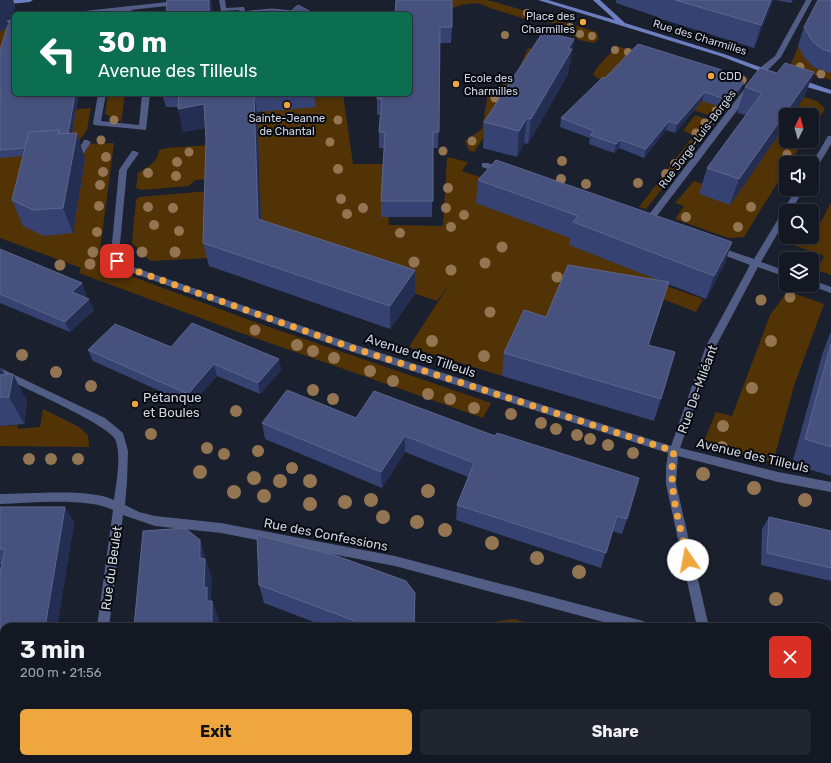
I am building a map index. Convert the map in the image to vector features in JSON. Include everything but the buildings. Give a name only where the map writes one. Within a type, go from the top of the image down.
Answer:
[{"type":"main road","points":[[0,3],[30,0]]},
{"type":"main road","name":"Rue des Charmilles","points":[[541,0],[623,24],[831,92]]},
{"type":"main road","points":[[596,0],[623,24]]},
{"type":"street","points":[[86,12],[123,5],[204,0]]},
{"type":"street","points":[[222,0],[223,10],[242,8],[243,12]]},
{"type":"street","name":"Rue Jorge-Luis-Borgès","points":[[647,223],[764,69],[778,57],[809,0]]},
{"type":"street","points":[[118,12],[123,5]]},
{"type":"street","points":[[123,5],[134,12]]},
{"type":"street","points":[[0,23],[12,21]]},
{"type":"street","points":[[102,96],[97,123],[143,128],[146,96]]},
{"type":"street","points":[[819,158],[831,138]]},
{"type":"street","points":[[60,153],[81,152],[87,142]]},
{"type":"street","name":"Avenue des Tilleuls","points":[[135,153],[124,170],[115,254],[117,261],[122,266],[353,348],[674,451],[778,477],[831,487]]},
{"type":"street","points":[[485,165],[507,173]]},
{"type":"street","name":"Rue De-Miléant","points":[[702,623],[671,484],[671,467],[674,451],[712,346],[755,263],[779,224]]},
{"type":"street","points":[[709,246],[779,272]]},
{"type":"street","points":[[819,286],[831,290]]},
{"type":"street","name":"Rue du Beulet","points":[[0,372],[101,421],[119,436],[123,451],[120,509],[104,623]]},
{"type":"street","name":"Rue des Confessions","points":[[0,499],[85,498],[104,500],[120,509],[155,521],[221,528],[395,561],[628,623]]},
{"type":"shaded area","points":[[429,0],[486,0],[495,2],[597,32],[599,39],[594,43],[579,40],[559,25],[539,19],[525,19],[481,4],[470,3],[450,9]]},
{"type":"shaded area","points":[[12,26],[12,96],[16,96],[31,113],[91,108],[87,130],[77,144],[114,143],[100,250],[108,265],[120,272],[252,321],[491,403],[483,418],[238,332],[79,273],[81,268],[0,238],[0,28]]},
{"type":"shaded area","points":[[800,43],[807,60],[814,66],[831,73],[831,80],[791,68],[790,66]]},
{"type":"shaded area","points":[[617,46],[636,52],[617,73],[718,106],[741,77],[748,79],[717,118],[597,78],[593,74],[599,65]]},
{"type":"shaded area","points":[[528,48],[540,51],[474,152],[469,151],[465,141],[482,129],[488,93],[516,76]]},
{"type":"shaded area","points":[[108,96],[125,96],[121,122],[105,114]]},
{"type":"shaded area","points":[[308,96],[343,96],[353,164],[384,164],[389,225],[443,226],[447,157],[468,162],[462,171],[492,181],[574,239],[663,281],[661,284],[703,299],[696,312],[609,278],[543,339],[521,333],[502,376],[409,347],[452,280],[437,301],[270,246],[212,128],[261,121],[262,111]]},
{"type":"shaded area","points":[[804,97],[817,101],[825,109],[819,118],[819,108],[797,108]]},
{"type":"shaded area","points":[[695,115],[715,122],[646,209],[639,207],[694,135],[683,131]]},
{"type":"shaded area","points":[[779,134],[779,148],[799,148],[794,156],[779,156],[779,180],[744,237],[728,238],[675,219],[684,206],[675,203],[694,181],[706,185],[769,148]]},
{"type":"shaded area","points":[[210,145],[210,179],[195,180],[189,186],[142,190],[136,188],[138,173],[155,161],[159,150],[166,148]]},
{"type":"shaded area","points":[[209,191],[209,258],[150,261],[132,243],[136,200],[139,197]]},
{"type":"shaded area","points":[[831,203],[831,275],[819,271],[819,266],[824,256],[819,254],[819,252],[813,252],[791,244],[819,244],[820,223]]},
{"type":"shaded area","points":[[787,292],[824,304],[794,386],[773,462],[702,446],[716,412],[732,416],[770,315]]},
{"type":"shaded area","points":[[43,409],[79,427],[88,435],[89,447],[0,446],[0,426],[18,425],[18,429],[40,427]]},
{"type":"shaded area","points":[[515,619],[526,623],[495,623],[498,621]]},
{"type":"place","name":"Place des Charmilles","points":[[583,22]]},
{"type":"place","name":"CDD","points":[[711,76]]},
{"type":"place","name":"Ecole des Charmilles","points":[[456,84]]},
{"type":"place","name":"Sainte-Jeanne de Chantal","points":[[287,105]]},
{"type":"place","name":"Pétanque et Boules","points":[[135,404]]},
{"type":"route","points":[[117,261],[122,266],[353,348],[674,451],[671,467],[671,484],[688,560]]}]
